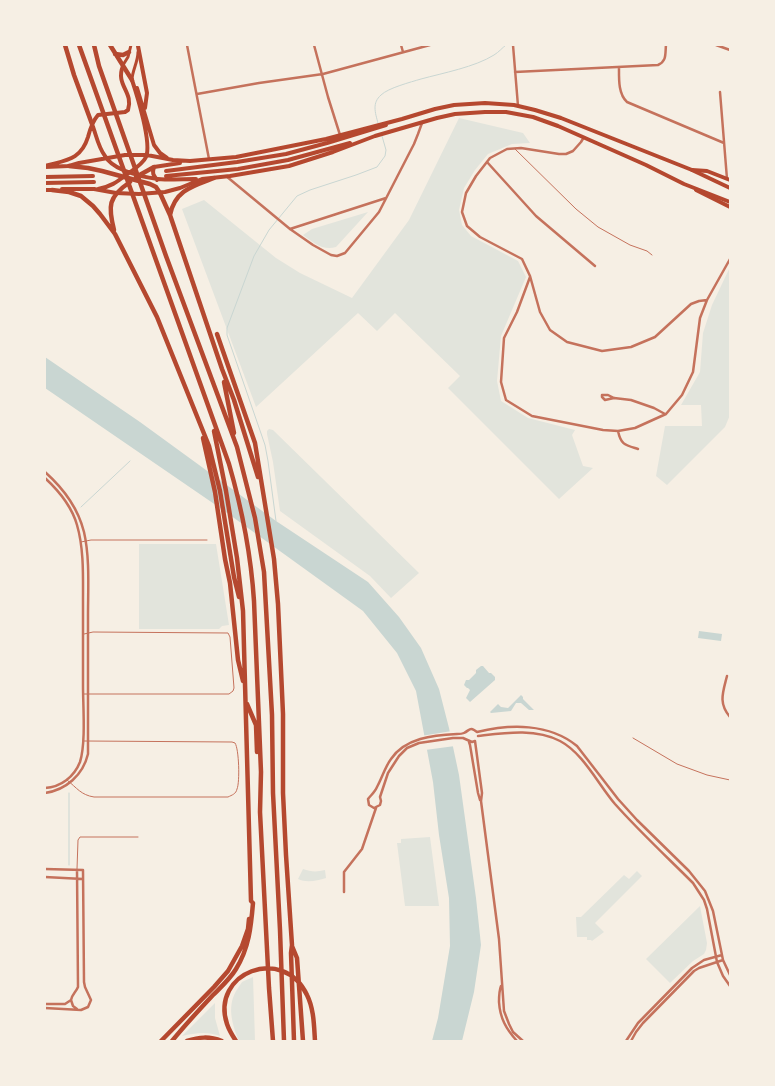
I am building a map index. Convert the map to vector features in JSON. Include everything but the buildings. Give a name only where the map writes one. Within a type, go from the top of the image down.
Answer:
[{"type":"highway","points":[[65,45],[92,124]]},
{"type":"highway","points":[[78,45],[229,464],[242,514],[249,554],[254,602],[261,772],[260,812],[273,1041]]},
{"type":"highway","points":[[94,45],[102,75],[237,447]]},
{"type":"highway","points":[[110,45],[132,80]]},
{"type":"highway","points":[[114,53],[123,56],[129,52]]},
{"type":"highway","points":[[69,166],[136,178],[153,185],[160,193],[170,215],[237,410],[263,493]]},
{"type":"highway","points":[[115,234],[110,216],[110,204],[116,193],[154,167]]},
{"type":"highway","points":[[170,215],[173,204],[180,194],[195,185],[214,178]]},
{"type":"highway","points":[[52,190],[74,193],[88,201],[115,234],[157,317],[202,432],[210,460],[228,559],[238,660],[248,707],[256,725],[258,765],[261,772]]},
{"type":"highway","points":[[217,334],[256,444],[274,558],[283,714],[283,793],[292,945],[294,1041]]},
{"type":"highway","points":[[222,369],[262,558],[272,715],[273,793],[284,1041]]},
{"type":"highway","points":[[160,1041],[228,971],[242,946],[248,929],[251,901],[243,610],[238,558],[210,412]]},
{"type":"highway","points":[[228,559],[243,610]]},
{"type":"highway","points":[[172,1041],[236,970],[247,945],[252,927],[253,903],[251,901]]},
{"type":"highway","points":[[292,945],[296,958],[302,1041]]},
{"type":"highway","points":[[236,1041],[225,1018],[225,1006],[229,992],[239,978],[246,973],[267,968],[288,973],[307,994],[312,1010],[315,1041]]},
{"type":"highway","points":[[187,1041],[204,1037],[216,1038],[222,1041]]},
{"type":"main road","points":[[45,166],[76,156],[84,147],[92,124],[98,116],[128,110],[129,98],[120,78],[120,72],[131,45]]},
{"type":"main road","points":[[45,190],[94,189],[112,186],[143,161],[147,155],[147,142],[142,113],[132,80],[138,56],[138,45]]},
{"type":"main road","points":[[138,45],[147,93],[145,111]]},
{"type":"main road","points":[[132,80],[145,111],[156,147],[163,156],[173,160]]},
{"type":"main road","points":[[730,188],[692,170],[561,118],[518,106],[485,103],[454,105],[435,109],[286,154],[166,173],[238,169],[288,160],[455,114],[506,112],[533,117],[584,137],[646,165],[730,207]]},
{"type":"main road","points":[[92,124],[106,158],[117,167],[130,172],[136,178],[157,180],[214,178],[289,166],[379,135]]},
{"type":"main road","points":[[157,180],[152,171],[154,167],[190,161],[236,157],[275,150],[379,126]]},
{"type":"main road","points":[[45,166],[69,166],[125,155],[147,155],[190,161]]},
{"type":"main road","points":[[692,170],[708,171],[728,179]]},
{"type":"main road","points":[[45,177],[93,176]]},
{"type":"main road","points":[[94,189],[116,193],[160,193],[180,188],[202,179]]},
{"type":"main road","points":[[45,183],[94,182]]},
{"type":"main road","points":[[684,184],[730,202]]},
{"type":"street","points":[[187,45],[209,159]]},
{"type":"street","points":[[314,45],[341,136]]},
{"type":"street","points":[[401,45],[403,52]]},
{"type":"street","points":[[197,94],[323,74],[430,45]]},
{"type":"street","points":[[513,45],[518,106]]},
{"type":"street","points":[[515,72],[658,65],[663,63],[665,59],[666,45]]},
{"type":"street","points":[[716,45],[730,50]]},
{"type":"street","points":[[619,67],[621,93],[627,102],[724,143]]},
{"type":"street","points":[[720,92],[728,179]]},
{"type":"street","points":[[226,176],[290,229],[313,245],[327,254],[341,255],[379,212],[414,144],[422,122]]},
{"type":"street","points":[[584,137],[573,151],[566,154],[515,148],[490,158],[476,176],[466,194],[462,212],[467,226],[480,237],[522,259],[530,276],[540,312],[550,330],[566,342],[602,351],[631,347],[655,337],[691,304],[707,300]]},
{"type":"street","points":[[487,162],[536,216],[595,266]]},
{"type":"street","points":[[290,229],[386,198]]},
{"type":"street","points":[[530,276],[504,338],[501,382],[506,400],[532,416],[618,431],[636,428],[666,414],[682,395],[693,372],[700,318],[707,300],[730,259]]},
{"type":"street","points":[[614,398],[631,400],[666,414]]},
{"type":"street","points":[[618,431],[626,445],[638,448]]},
{"type":"street","points":[[45,472],[60,486],[79,517],[86,541],[88,586],[88,754],[79,774],[70,783],[54,792],[45,793]]},
{"type":"street","points":[[45,478],[70,508],[77,525],[81,542],[83,634],[82,752],[76,770],[66,780],[54,787],[45,788]]},
{"type":"street","points":[[726,676],[722,699],[724,708],[730,717]]},
{"type":"street","points":[[477,734],[494,728],[506,727],[541,729],[570,740],[577,746],[618,799],[690,871],[706,891],[713,910],[723,960],[730,976]]},
{"type":"street","points":[[465,737],[470,729],[474,730],[477,734],[515,732],[545,735],[558,740],[574,751],[614,803],[699,891],[707,908],[717,962],[730,986]]},
{"type":"street","points":[[376,808],[368,804],[368,799],[376,789],[390,759],[397,751],[418,739],[451,734],[465,737],[472,742],[475,741]]},
{"type":"street","points":[[477,734],[475,741],[482,793],[481,801]]},
{"type":"street","points":[[344,892],[344,872],[362,849],[376,808],[381,803],[380,797],[388,773],[398,756],[407,748],[419,743],[465,737]]},
{"type":"street","points":[[465,737],[470,744],[481,801],[499,939],[504,1011],[506,1019],[514,1032],[523,1041]]},
{"type":"street","points":[[372,795],[380,797]]},
{"type":"street","points":[[45,870],[84,870],[84,982],[91,1000],[85,1009],[45,1008]]},
{"type":"street","points":[[45,1004],[65,1004],[71,1000],[77,991],[79,982],[77,870]]},
{"type":"street","points":[[45,878],[84,878]]},
{"type":"street","points":[[626,1041],[638,1023],[688,971],[699,963],[722,955]]},
{"type":"street","points":[[631,1041],[643,1023],[694,971],[723,960]]},
{"type":"street","points":[[501,985],[499,990],[502,1020],[510,1034],[517,1041]]},
{"type":"street","points":[[77,991],[88,993]]},
{"type":"street","points":[[71,1000],[73,1006],[78,1009]]},
{"type":"lane","points":[[515,148],[576,209],[598,227],[652,255]]},
{"type":"lane","points":[[81,542],[91,540],[206,540]]},
{"type":"lane","points":[[83,634],[88,632],[228,633],[230,637],[234,688],[233,692],[228,694],[83,694]]},
{"type":"lane","points":[[633,738],[677,764],[707,775],[730,780]]},
{"type":"lane","points":[[66,780],[86,796],[94,797],[228,797],[237,792],[238,748],[232,742],[83,741]]},
{"type":"lane","points":[[77,870],[78,840],[80,837],[138,838]]},
{"type":"shaded area","points":[[459,118],[523,133],[530,143],[512,144],[488,154],[464,188],[459,210],[462,225],[471,236],[518,261],[526,277],[501,336],[497,381],[501,401],[528,418],[575,430],[572,435],[583,466],[593,468],[559,499],[448,388],[460,376],[395,313],[377,331],[358,313],[256,407],[182,209],[204,200],[276,258],[300,273],[352,298],[409,220]]},
{"type":"shaded area","points":[[368,212],[336,247],[323,247],[303,235],[312,229]]},
{"type":"shaded area","points":[[730,267],[730,415],[725,427],[667,485],[656,476],[665,426],[702,426],[701,405],[681,405],[700,372],[703,333],[712,305]]},
{"type":"shaded area","points":[[45,357],[140,422],[276,521],[368,582],[399,617],[421,648],[439,689],[459,775],[481,945],[474,992],[462,1041],[432,1041],[438,1018],[450,946],[449,898],[433,782],[416,691],[397,653],[363,611],[223,510],[45,388]]},
{"type":"shaded area","points":[[269,429],[273,430],[419,573],[391,598],[370,576],[280,511],[267,434]]},
{"type":"shaded area","points":[[139,544],[216,544],[229,625],[222,626],[219,629],[139,629]]},
{"type":"shaded area","points":[[699,631],[722,634],[721,641],[698,638]]},
{"type":"shaded area","points":[[481,666],[495,677],[495,680],[470,702],[466,698],[470,690],[464,685],[466,680],[469,680]]},
{"type":"shaded area","points":[[521,695],[534,710],[529,710],[521,703],[516,703],[511,711],[490,712],[498,704],[501,707],[508,708]]},
{"type":"shaded area","points":[[430,837],[439,906],[405,906],[397,843],[401,843],[401,839]]},
{"type":"shaded area","points":[[303,869],[309,871],[325,870],[326,878],[312,881],[298,879]]},
{"type":"shaded area","points":[[637,871],[642,876],[595,923],[604,932],[592,941],[587,940],[587,937],[577,937],[576,917],[581,917],[624,875],[629,879]]},
{"type":"shaded area","points":[[700,906],[707,943],[706,950],[704,954],[693,961],[670,983],[646,959]]},
{"type":"shaded area","points":[[253,977],[255,1041],[239,1041],[232,1021],[232,1001],[242,982]]},
{"type":"shaded area","points":[[215,1003],[215,1018],[220,1036],[201,1033],[182,1036]]},
{"type":"pier","points":[[452,731],[455,746],[425,750],[421,736]]},
{"type":"waterway","points":[[378,123],[375,104],[384,92],[421,79],[478,63],[494,55],[506,45]]},
{"type":"waterway","points":[[276,521],[265,445],[227,335],[227,328],[254,256],[269,230],[297,196],[377,167],[385,156],[386,150],[382,136]]},
{"type":"waterway","points":[[81,507],[130,461]]},
{"type":"waterway","points":[[69,793],[69,865]]}]
